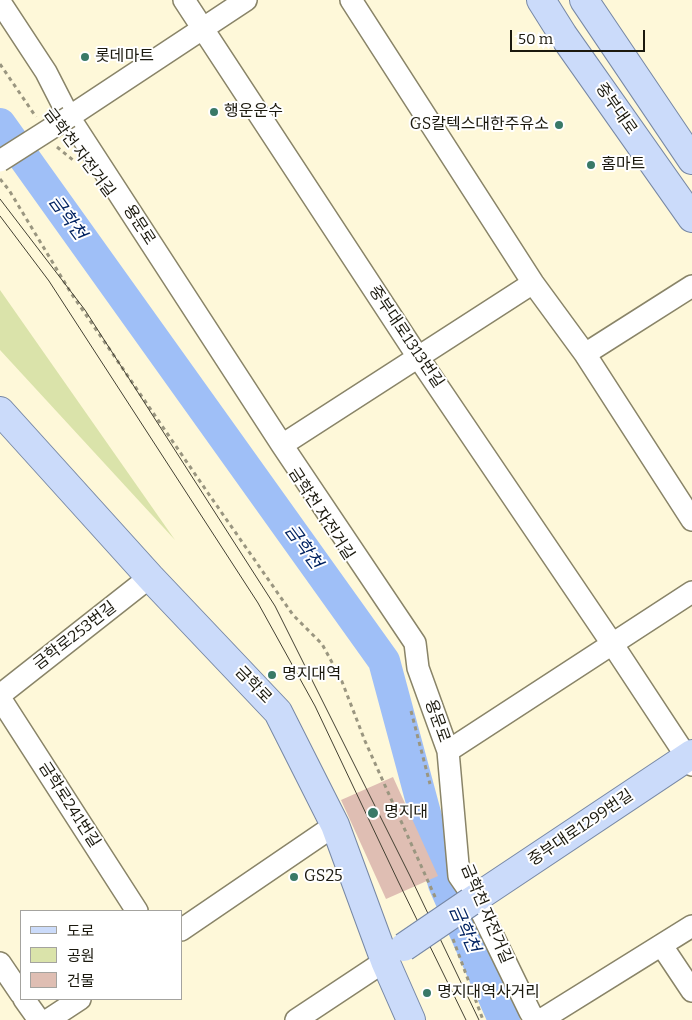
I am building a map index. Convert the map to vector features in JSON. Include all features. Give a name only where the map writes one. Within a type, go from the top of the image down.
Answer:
[{"type":"main road","name":"중부대로","points":[[541,0],[563,35],[692,218]]},
{"type":"main road","name":"중부대로","points":[[584,0],[692,160]]},
{"type":"main road","name":"금학로","points":[[0,411],[150,577],[278,712],[335,825],[394,954],[411,1020]]},
{"type":"main road","name":"중부대로1299번길","points":[[394,954],[690,758]]},
{"type":"street","name":"중부대로1313번길","points":[[184,0],[418,357],[690,758]]},
{"type":"street","points":[[0,161],[246,0]]},
{"type":"street","points":[[351,0],[534,283],[585,354],[692,520]]},
{"type":"street","name":"용문로","points":[[0,2],[46,72],[69,117],[282,445],[415,643],[418,668],[448,751],[459,876],[535,1020]]},
{"type":"street","points":[[282,445],[534,283]]},
{"type":"street","points":[[585,354],[692,286]]},
{"type":"street","name":"금학로253번길","points":[[0,696],[150,577]]},
{"type":"street","points":[[448,751],[692,592]]},
{"type":"street","name":"금학로241번길","points":[[0,696],[136,910]]},
{"type":"street","points":[[182,929],[335,825]]},
{"type":"street","points":[[541,1020],[692,926]]},
{"type":"street","points":[[662,946],[692,991]]},
{"type":"street","points":[[296,1020],[394,954]]},
{"type":"street","points":[[0,963],[20,993]]},
{"type":"street","points":[[25,1000],[39,1020]]},
{"type":"street","points":[[48,1020],[78,1000]]},
{"type":"path","name":"금학천 자전거길","points":[[0,64],[37,119]]},
{"type":"path","name":"금학천 자전거길","points":[[54,142],[59,150],[73,160]]},
{"type":"path","points":[[0,178],[71,293],[208,492],[293,615],[322,644],[341,679],[365,740],[437,901]]},
{"type":"path","points":[[409,705],[432,790]]},
{"type":"path","points":[[452,937],[483,1020]]},
{"type":"green space","points":[[0,290],[175,540],[0,350]]},
{"type":"building","points":[[393,777],[438,876],[386,899],[341,800]]},
{"type":"waterway","name":"금학천","points":[[0,124],[384,661],[444,884],[504,1020]]},
{"type":"tram line","points":[[0,199],[85,310],[275,606],[410,876],[479,1020]]},
{"type":"tram line","points":[[0,216],[49,281],[258,603],[315,706],[466,1020]]},
{"type":"place","name":"롯데마트","points":[[85,57]]},
{"type":"place","name":"행운운수","points":[[214,112]]},
{"type":"place","name":"GS칼텍스대한주유소","points":[[559,125]]},
{"type":"place","name":"홈마트","points":[[591,165]]},
{"type":"place","name":"명지대역","points":[[272,675]]},
{"type":"place","name":"명지대","points":[[373,813]]},
{"type":"place","name":"GS25","points":[[294,877]]},
{"type":"place","name":"명지대역사거리","points":[[427,993]]}]
